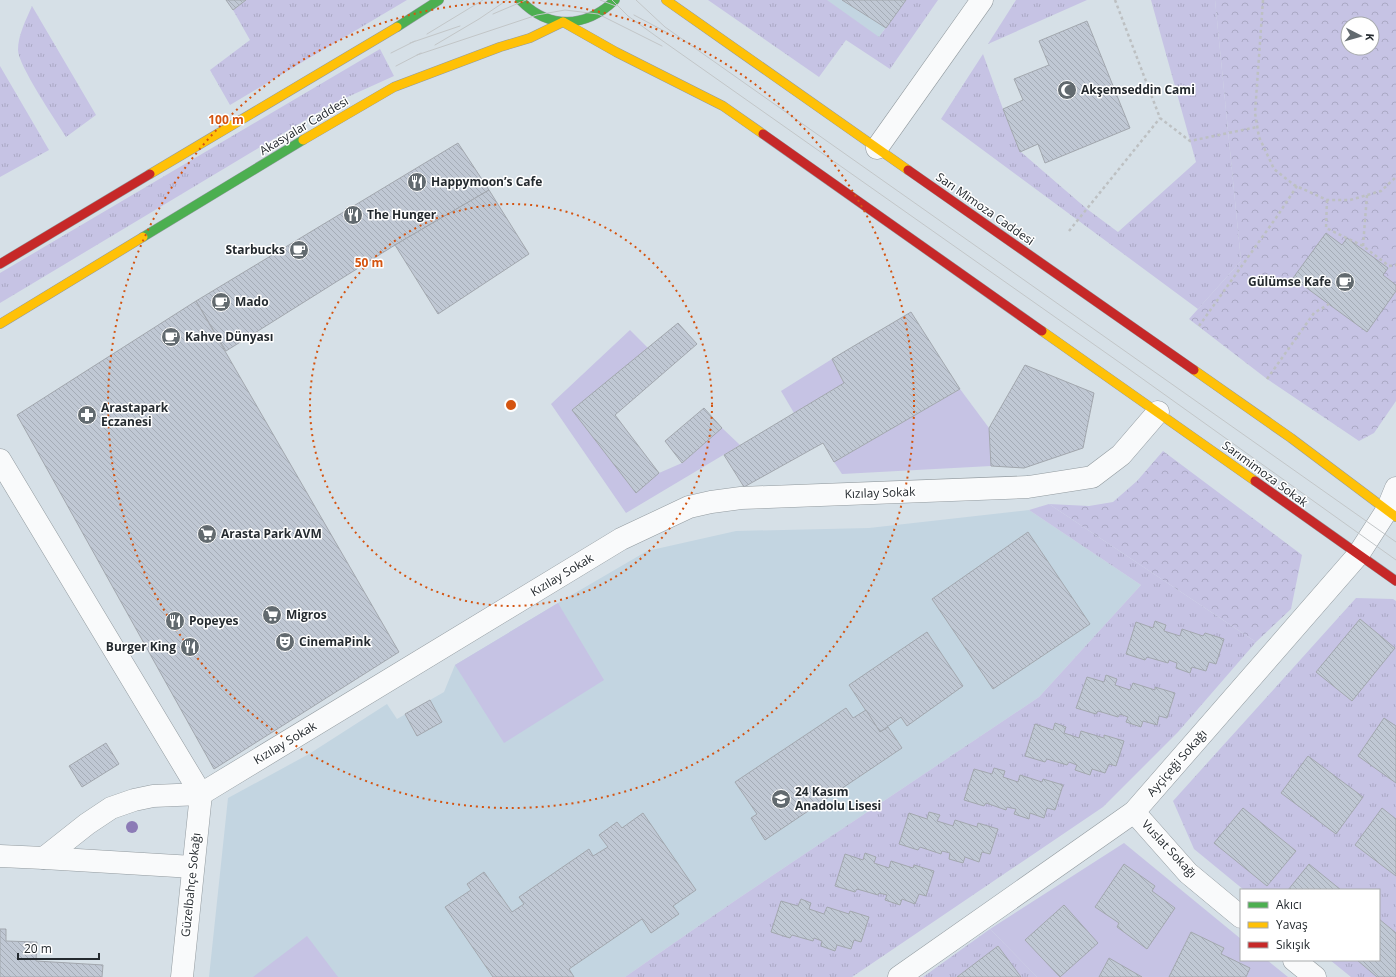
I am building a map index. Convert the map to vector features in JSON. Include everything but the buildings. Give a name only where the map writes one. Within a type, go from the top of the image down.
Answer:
[{"type":"main road","points":[[0,264],[439,0]]},
{"type":"main road","points":[[520,0],[537,14],[550,20],[563,22],[581,21],[598,14],[615,0]]},
{"type":"main road","name":"Sarı Mimoza Caddesi","points":[[666,0],[1291,438],[1391,514]]},
{"type":"main road","points":[[563,22],[637,63],[723,106],[1158,412]]},
{"type":"main road","name":"Akasyalar Caddesi","points":[[0,324],[313,134],[394,87],[500,47],[530,38],[563,22]]},
{"type":"main road","name":"Sarımimoza Sokak","points":[[1158,412],[1358,555]]},
{"type":"main road","points":[[1358,555],[1396,581]]},
{"type":"street","points":[[877,148],[982,0]]},
{"type":"street","name":"Kızılay Sokak","points":[[44,858],[86,824],[111,808],[134,800],[153,796],[201,794],[621,539],[690,507],[711,502],[741,498],[1028,487],[1092,477],[1121,455],[1158,412]]},
{"type":"street","points":[[0,460],[201,794]]},
{"type":"street","name":"Ayçiçeği Sokağı","points":[[899,977],[1134,812],[1358,555],[1391,514],[1396,488]]},
{"type":"street","name":"Güzelbahçe Sokağı","points":[[182,977],[201,794]]},
{"type":"street","name":"Vuslat Sokağı","points":[[1134,812],[1188,873],[1240,916]]},
{"type":"street","points":[[0,856],[194,867]]},
{"type":"street","points":[[1295,961],[1315,977]]},
{"type":"path","points":[[1115,0],[1160,118],[1190,141],[1257,127]]},
{"type":"path","points":[[1263,0],[1255,113],[1259,137],[1274,169],[1297,186],[1328,200],[1350,200],[1381,191],[1396,177]]},
{"type":"path","points":[[1069,232],[1160,118]]},
{"type":"path","points":[[1199,326],[1297,186]]},
{"type":"path","points":[[1363,246],[1367,195]]},
{"type":"path","points":[[1328,200],[1326,228],[1363,246],[1389,266],[1396,266]]},
{"type":"path","points":[[1267,380],[1314,313],[1329,304]]},
{"type":"shaded area","points":[[788,0],[906,0],[867,53]]},
{"type":"shaded area","points":[[1029,510],[1141,585],[1039,697],[736,900],[625,977],[209,977],[228,798],[309,754],[387,704],[397,719],[444,692],[455,665],[647,551],[736,531],[869,528]]},
{"type":"green space","points":[[246,0],[407,0],[230,105],[210,70],[250,40],[233,10]]},
{"type":"green space","points":[[708,0],[827,0],[879,37],[906,0],[938,0],[890,69],[846,40],[819,77]]},
{"type":"green space","points":[[1016,0],[1087,0],[988,44]]},
{"type":"green space","points":[[1151,0],[1215,0],[1241,261],[1198,309],[941,119],[983,54],[1003,109],[1021,152],[1087,209],[1118,232],[1196,162]]},
{"type":"green space","points":[[1215,0],[1396,0],[1396,401],[1374,433],[1359,441],[1267,379],[1189,319],[1241,261]]},
{"type":"green space","points":[[32,6],[96,115],[66,137],[24,68],[18,50],[19,39]]},
{"type":"green space","points":[[380,49],[394,76],[332,104],[0,303],[0,273]]},
{"type":"green space","points":[[0,66],[49,150],[0,177]]},
{"type":"green space","points":[[630,330],[648,348],[572,410],[636,492],[659,473],[682,463],[722,428],[740,445],[626,513],[551,404]]},
{"type":"green space","points":[[832,359],[844,383],[794,413],[781,391]]},
{"type":"green space","points":[[960,389],[989,428],[991,466],[842,474],[834,462]]},
{"type":"green space","points":[[1163,451],[1302,555],[1291,609],[1256,642],[1049,504],[1089,506],[1113,502],[1137,481]]},
{"type":"green space","points":[[1049,504],[1256,642],[1178,732],[1103,807],[852,977],[625,977],[736,900],[1039,697],[1141,585],[1029,510]]},
{"type":"green space","points":[[1356,598],[1393,599],[1396,601],[1396,977],[1351,977],[1331,961],[1380,961],[1380,889],[1243,889],[1194,849],[1173,801]]},
{"type":"green space","points":[[558,603],[604,680],[504,743],[455,665]]},
{"type":"green space","points":[[1124,843],[1240,938],[1240,961],[1268,961],[1288,977],[1037,977],[990,929]]},
{"type":"green space","points":[[990,929],[1037,977],[923,977]]},
{"type":"green space","points":[[307,936],[338,977],[253,977]]},
{"type":"tram line","points":[[427,34],[483,0]]},
{"type":"tram line","points":[[435,45],[479,19],[507,0]]},
{"type":"tram line","points":[[493,14],[526,0]]},
{"type":"tram line","points":[[600,0],[616,6]]},
{"type":"tram line","points":[[612,0],[628,16],[660,39],[1126,367],[1396,560]]},
{"type":"tram line","points":[[636,0],[665,27],[1396,542]]},
{"type":"tram line","points":[[417,55],[537,15],[565,10],[598,14],[662,46]]},
{"type":"tram line","points":[[634,15],[666,32]]},
{"type":"tram line","points":[[410,43],[460,26]]},
{"type":"tram line","points":[[391,53],[415,41]]},
{"type":"tram line","points":[[396,66],[421,53]]},
{"type":"traffic: fast","points":[[397,27],[439,0]]},
{"type":"traffic: fast","points":[[520,0],[531,10],[543,17],[555,21],[568,22],[592,16],[615,0]]},
{"type":"traffic: fast","points":[[143,237],[303,140]]},
{"type":"traffic: slow","points":[[666,0],[908,170]]},
{"type":"traffic: slow","points":[[563,22],[616,52],[723,106],[763,134]]},
{"type":"traffic: slow","points":[[303,140],[394,87],[500,47],[530,38],[563,22]]},
{"type":"traffic: slow","points":[[150,174],[397,27]]},
{"type":"traffic: slow","points":[[0,324],[143,237]]},
{"type":"traffic: slow","points":[[1042,331],[1255,481]]},
{"type":"traffic: slow","points":[[1194,370],[1291,438],[1396,517]]},
{"type":"traffic: jam","points":[[763,134],[1042,331]]},
{"type":"traffic: jam","points":[[908,170],[1194,370]]},
{"type":"traffic: jam","points":[[0,264],[150,174]]},
{"type":"traffic: jam","points":[[1255,481],[1396,581]]},
{"type":"place","name":"Akşemseddin Cami","points":[[1067,90]]},
{"type":"place","name":"Happymoon’s Cafe","points":[[417,182]]},
{"type":"place","name":"The Hunger","points":[[353,215]]},
{"type":"place","name":"Starbucks","points":[[299,250]]},
{"type":"place","name":"Gülümse Kafe","points":[[1345,282]]},
{"type":"place","name":"Mado","points":[[221,302]]},
{"type":"place","name":"Kahve Dünyası","points":[[171,337]]},
{"type":"place","name":"Arastapark Eczanesi","points":[[87,415]]},
{"type":"place","name":"Arasta Park AVM","points":[[207,534]]},
{"type":"place","name":"Migros","points":[[272,615]]},
{"type":"place","name":"Popeyes","points":[[175,621]]},
{"type":"place","name":"CinemaPink","points":[[285,642]]},
{"type":"place","name":"Burger King","points":[[190,647]]},
{"type":"place","name":"24 Kasım Anadolu Lisesi","points":[[781,799]]}]
